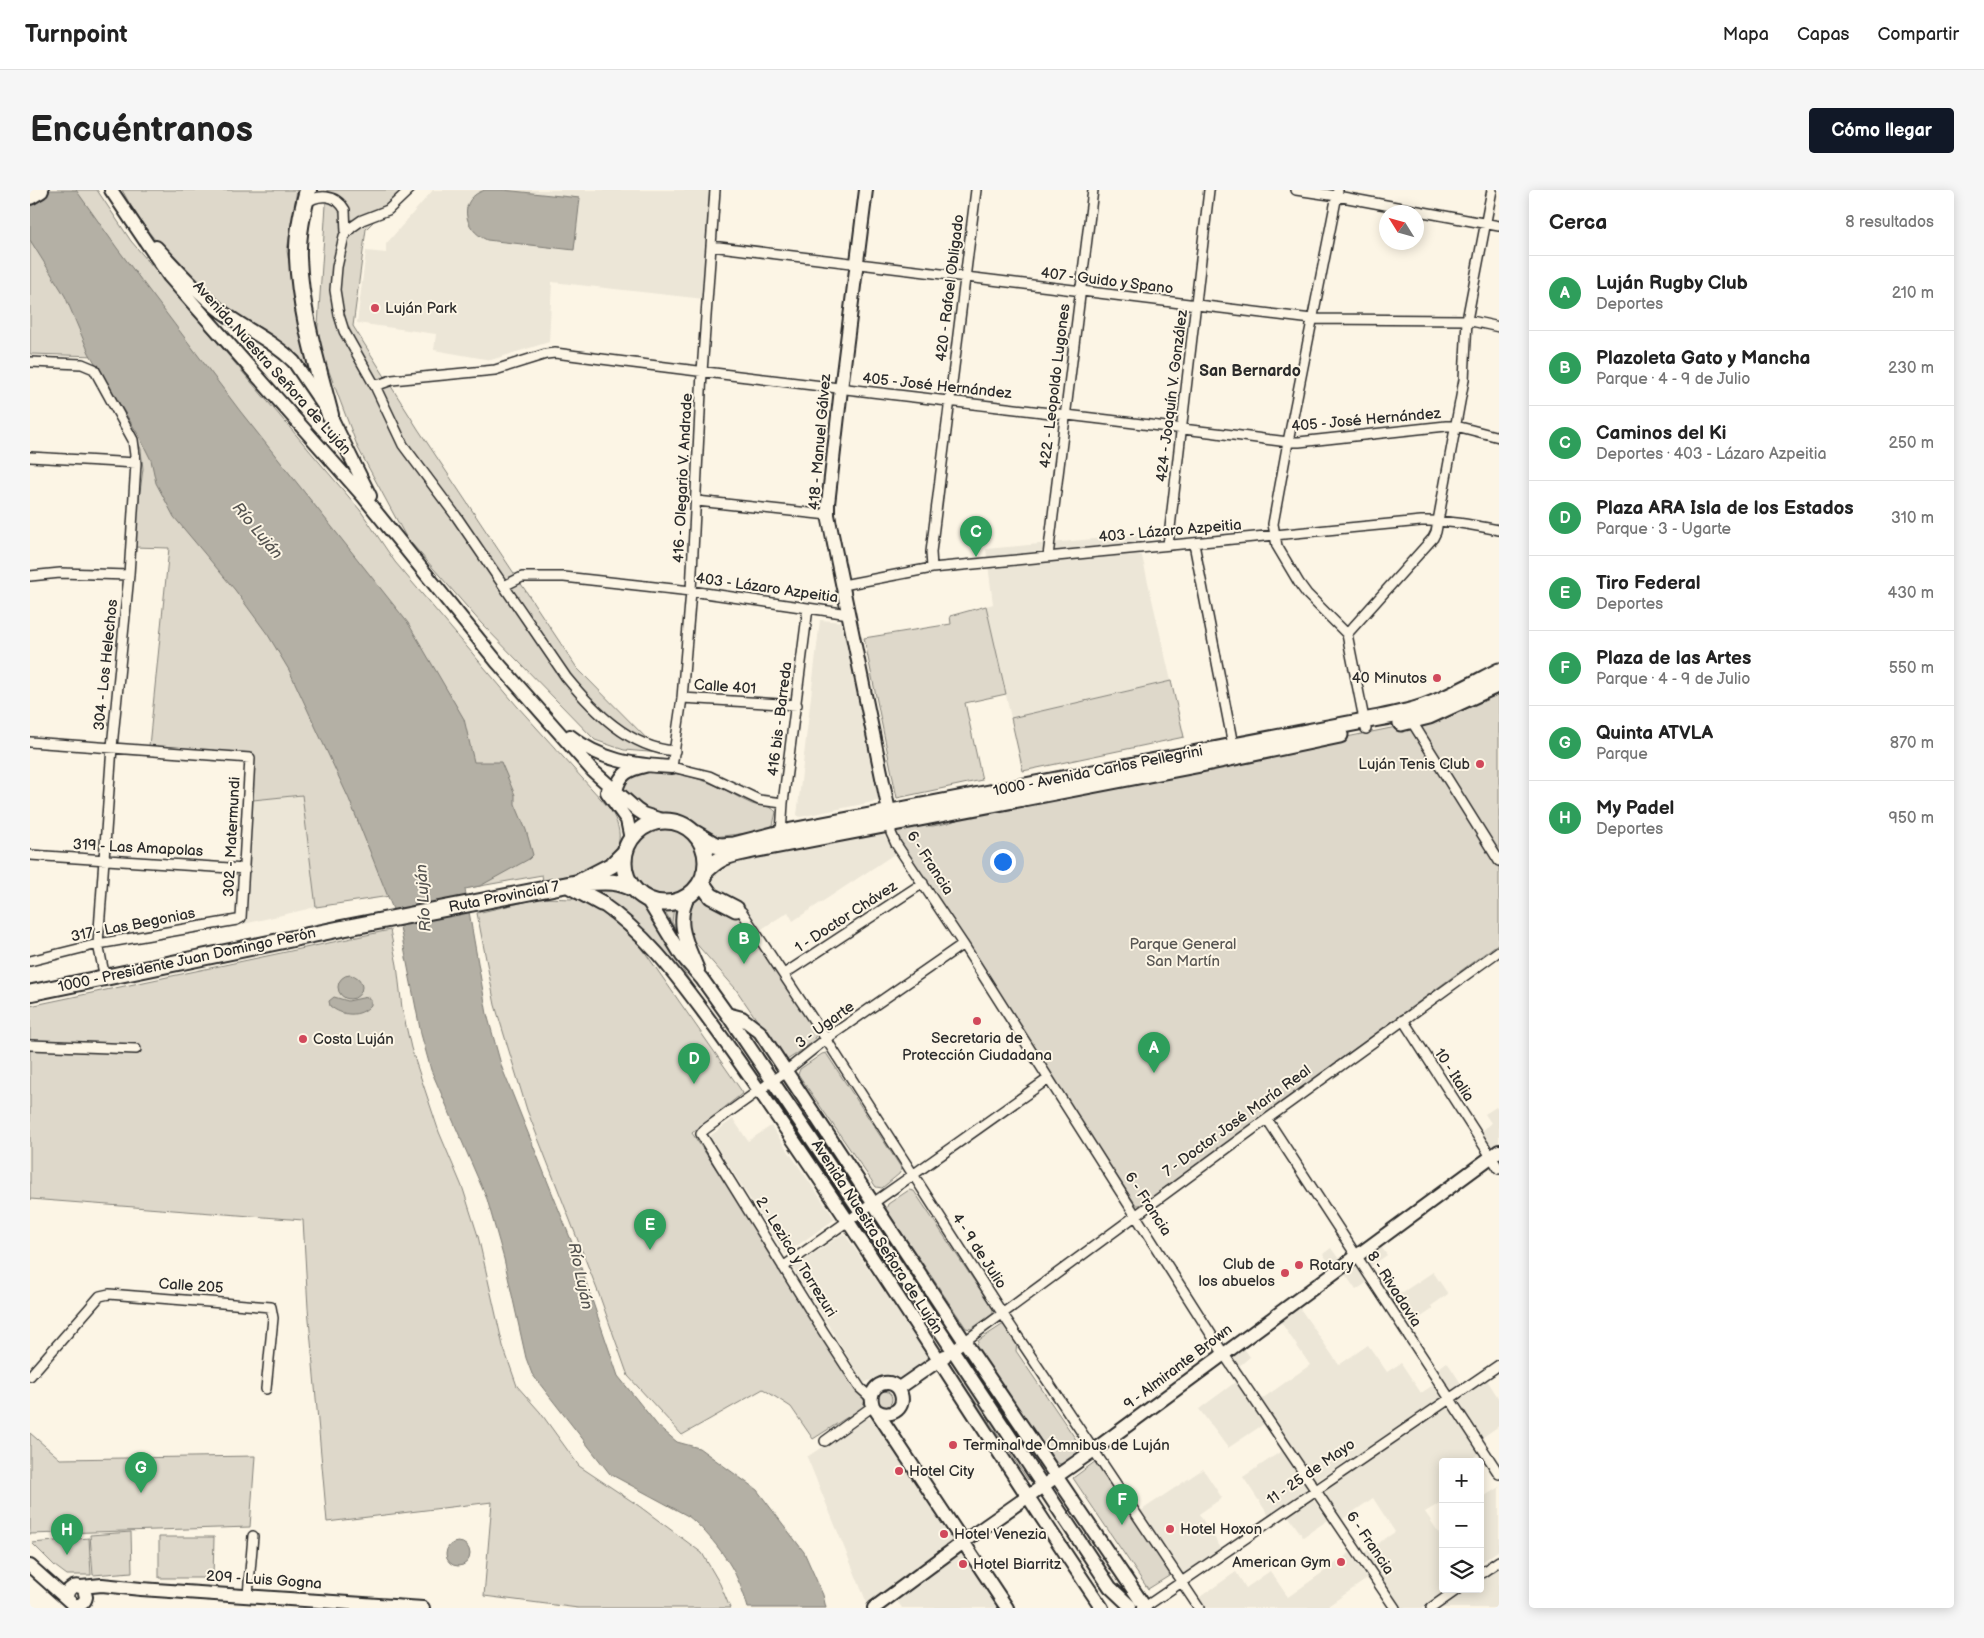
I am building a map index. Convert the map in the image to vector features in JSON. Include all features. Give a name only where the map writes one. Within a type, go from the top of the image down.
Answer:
[{"type":"highway","points":[[30,196],[40,190]]},
{"type":"highway","points":[[306,197],[299,236],[300,278],[312,344],[330,415]]},
{"type":"main road","name":"1000 - Avenida Carlos Pellegrini","points":[[1409,716],[1499,671]]},
{"type":"main road","name":"1000 - Avenida Carlos Pellegrini","points":[[693,832],[715,845],[734,845],[781,833],[890,818],[1201,764],[1365,725],[1409,716],[1429,716],[1499,684]]},
{"type":"main road","name":"1000 - Avenida Carlos Pellegrini","points":[[703,878],[715,862],[727,856],[890,818],[1234,745],[1365,725]]},
{"type":"main road","points":[[703,878],[690,895],[671,903],[657,903],[634,889],[626,876],[624,868],[628,846],[646,826],[665,821],[680,824],[693,832],[701,842],[705,854],[703,878],[710,896],[736,909]]},
{"type":"main road","name":"Ruta Provincial 7","points":[[572,884],[612,865],[628,846]]},
{"type":"main road","name":"Ruta Provincial 7","points":[[344,928],[572,884],[610,881],[622,883],[634,889]]},
{"type":"main road","points":[[572,884],[602,903]]},
{"type":"main road","name":"1000 - Presidente Juan Domingo Perón","points":[[30,993],[344,928]]},
{"type":"street","name":"Avenida Nuestra Señora de Luján","points":[[112,190],[131,222],[168,276],[311,435],[497,662],[593,771],[627,820],[628,846]]},
{"type":"street","points":[[409,190],[388,210],[362,220],[346,234],[340,250],[335,290],[336,304],[344,331],[375,386],[403,445],[456,516],[566,678],[600,714],[621,730],[643,744],[675,751]]},
{"type":"street","name":"416 - Olegario V. Andrade","points":[[672,767],[682,698],[691,591],[702,372],[715,190]]},
{"type":"street","name":"418 - Manuel Gálvez","points":[[866,190],[841,389],[828,515],[890,818]]},
{"type":"street","name":"420 - Rafael Obligado","points":[[932,568],[932,552],[976,190]]},
{"type":"street","name":"422 - Leopoldo Lugones","points":[[1048,556],[1093,190]]},
{"type":"street","name":"424 - Joaquín V. González","points":[[1168,545],[1180,428],[1197,306],[1209,190]]},
{"type":"street","points":[[1296,190],[1337,193],[1499,226]]},
{"type":"street","points":[[1347,634],[1433,538],[1439,520],[1464,380],[1467,320],[1492,190]]},
{"type":"street","points":[[1337,193],[1288,442],[1274,524],[1274,536],[1282,557],[1307,594],[1347,634],[1365,725]]},
{"type":"street","points":[[306,197],[311,199],[323,196],[338,201],[345,210],[346,234]]},
{"type":"street","name":"Avenida Nuestra Señora de Luján","points":[[131,222],[216,307],[287,355],[330,415],[360,478],[392,533]]},
{"type":"street","name":"407 - Guido y Spano","points":[[712,246],[1312,319],[1467,320],[1499,326]]},
{"type":"street","name":"405 - José Hernández","points":[[375,386],[392,380],[495,370],[555,352],[702,372],[1288,442],[1456,426],[1499,437]]},
{"type":"street","name":"304 - Los Helechos","points":[[30,362],[82,364],[94,369],[133,440],[136,464],[129,575],[112,747],[98,944],[104,978]]},
{"type":"street","points":[[30,457],[136,464]]},
{"type":"street","points":[[697,501],[828,515]]},
{"type":"street","name":"403 - Lázaro Azpeitia","points":[[843,585],[932,568],[1439,520],[1499,530]]},
{"type":"street","points":[[1194,544],[1234,745]]},
{"type":"street","points":[[30,576],[60,573],[129,575]]},
{"type":"street","name":"403 - Lázaro Azpeitia","points":[[504,586],[522,577],[542,576],[691,591],[849,614]]},
{"type":"street","name":"416 bis - Barreda","points":[[781,833],[783,803],[808,608]]},
{"type":"street","name":"Calle 401","points":[[682,698],[797,705]]},
{"type":"street","points":[[542,712],[571,738],[594,753],[646,766],[672,767],[709,776],[759,800],[783,803]]},
{"type":"street","points":[[1409,716],[1499,861]]},
{"type":"street","points":[[30,742],[112,747]]},
{"type":"street","name":"302 - Matermundi","points":[[112,747],[250,758],[241,918]]},
{"type":"street","points":[[616,791],[618,780],[624,773],[646,766]]},
{"type":"street","name":"Avenida Nuestra Señora de Luján","points":[[593,771],[637,810],[665,821]]},
{"type":"street","name":"6 - Francia","points":[[890,818],[891,833],[896,844],[963,944],[1223,1353],[1395,1608]]},
{"type":"street","name":"319 - Las Amapolas","points":[[30,855],[245,868]]},
{"type":"street","name":"1 - Doctor Chávez","points":[[784,974],[922,883]]},
{"type":"street","name":"Avenida Nuestra Señora de Luján","points":[[690,895],[682,910],[681,918],[686,940],[702,979]]},
{"type":"street","name":"Avenida Nuestra Señora de Luján","points":[[648,899],[682,956],[728,1014],[1110,1587],[1132,1607]]},
{"type":"street","name":"Avenida Nuestra Señora de Luján","points":[[602,903],[622,918],[666,961],[743,1066],[849,1220],[938,1361],[1102,1608]]},
{"type":"street","name":"4 - 9 de Julio","points":[[736,909],[742,912],[784,974],[1002,1313],[1199,1608]]},
{"type":"street","name":"317 - Las Begonias","points":[[30,961],[98,944],[241,918]]},
{"type":"street","name":"3 - Ugarte","points":[[704,1130],[786,1071],[826,1039],[963,944]]},
{"type":"street","name":"7 - Doctor José María Real","points":[[899,1388],[965,1342],[1002,1313],[1499,951]]},
{"type":"street","name":"Avenida Nuestra Señora de Luján","points":[[728,1014],[742,1018],[760,1032],[1056,1476],[1132,1607]]},
{"type":"street","points":[[728,1014],[740,1046],[743,1066]]},
{"type":"street","name":"10 - Italia","points":[[1403,1020],[1495,1154],[1499,1169]]},
{"type":"street","points":[[722,1038],[740,1046],[757,1058]]},
{"type":"street","points":[[30,1045],[136,1049]]},
{"type":"street","points":[[783,1267],[1048,1079]]},
{"type":"street","name":"8 - Rivadavia","points":[[1267,1119],[1499,1474]]},
{"type":"street","name":"2 - Lezica y Torrezuri","points":[[704,1130],[702,1136],[783,1267],[860,1388],[1007,1608]]},
{"type":"street","name":"9 - Almirante Brown","points":[[874,1608],[1094,1450],[1495,1154]]},
{"type":"street","name":"Calle 205","points":[[30,1376],[100,1296],[109,1294],[270,1307],[272,1318],[266,1389]]},
{"type":"street","name":"11 - 25 de Mayo","points":[[1132,1607],[1182,1582],[1499,1365]]},
{"type":"street","points":[[893,1384],[899,1388],[902,1395],[902,1403],[896,1411],[886,1414],[873,1405],[873,1390],[878,1385],[893,1384]]},
{"type":"street","points":[[825,1441],[873,1405]]},
{"type":"street","points":[[248,1595],[253,1536]]},
{"type":"street","points":[[1484,1571],[1499,1561]]},
{"type":"street","points":[[33,1569],[77,1600]]},
{"type":"street","name":"209 - Luis Gogna","points":[[77,1600],[102,1585],[423,1608]]},
{"type":"street","points":[[1431,1608],[1452,1593]]},
{"type":"shaded area","points":[[433,190],[711,190],[704,299],[552,282],[549,342],[491,360],[434,350],[436,334],[357,323],[366,251],[386,253],[386,244]]},
{"type":"shaded area","points":[[1137,535],[1171,681],[1011,718],[986,606],[993,604],[986,549]]},
{"type":"shaded area","points":[[820,620],[845,622],[882,800],[800,817],[797,815]]},
{"type":"shaded area","points":[[302,795],[316,907],[244,924],[253,800]]},
{"type":"shaded area","points":[[882,833],[896,853],[793,921],[788,912],[760,930],[745,907],[722,898],[709,881],[709,876],[718,863]]},
{"type":"shaded area","points":[[1496,1107],[1499,1112],[1499,1146],[1490,1149],[1479,1133],[1491,1123],[1485,1114]]},
{"type":"shaded area","points":[[733,1119],[748,1141],[771,1126],[835,1219],[785,1254],[710,1136]]},
{"type":"shaded area","points":[[844,1233],[929,1357],[899,1379],[893,1380],[883,1377],[864,1383],[793,1268]]},
{"type":"shaded area","points":[[1379,1244],[1387,1255],[1370,1267],[1363,1258]]},
{"type":"shaded area","points":[[1331,1248],[1341,1262],[1333,1268],[1323,1254]]},
{"type":"shaded area","points":[[1356,1264],[1369,1281],[1356,1290],[1343,1271]]},
{"type":"shaded area","points":[[1433,1272],[1448,1294],[1431,1306],[1433,1309],[1408,1326],[1391,1300]]},
{"type":"shaded area","points":[[1299,1307],[1339,1365],[1368,1345],[1387,1372],[1401,1363],[1421,1393],[1435,1384],[1442,1397],[1439,1401],[1315,1482],[1259,1401],[1310,1365],[1278,1318]]},
{"type":"shaded area","points":[[1241,1344],[1250,1357],[1238,1367],[1231,1355]]},
{"type":"shaded area","points":[[1447,1362],[1462,1385],[1453,1391],[1449,1390],[1436,1370]]},
{"type":"shaded area","points":[[1487,1380],[1499,1399],[1499,1426],[1480,1439],[1458,1403],[1460,1397]]},
{"type":"shaded area","points":[[1237,1381],[1264,1424],[1228,1448],[1199,1409]]},
{"type":"shaded area","points":[[1448,1407],[1453,1410],[1480,1453],[1473,1458],[1439,1458],[1439,1503],[1425,1512],[1439,1533],[1439,1593],[1446,1593],[1424,1608],[1397,1608],[1362,1554],[1395,1532],[1373,1498],[1340,1521],[1324,1496],[1324,1490]]},
{"type":"shaded area","points":[[866,1417],[873,1420],[953,1538],[953,1542],[869,1608],[807,1457]]},
{"type":"shaded area","points":[[1283,1450],[1306,1488],[1304,1492],[1269,1516],[1243,1477]]},
{"type":"shaded area","points":[[1203,1469],[1222,1498],[1199,1514],[1221,1548],[1184,1574],[1177,1569],[1139,1512]]},
{"type":"shaded area","points":[[1499,1487],[1499,1550],[1484,1561],[1484,1503],[1484,1496]]},
{"type":"shaded area","points":[[1312,1498],[1328,1520],[1303,1537],[1287,1514]]},
{"type":"shaded area","points":[[957,1553],[965,1556],[1000,1608],[902,1608],[897,1601]]},
{"type":"shaded area","points":[[1350,1553],[1367,1579],[1325,1608],[1203,1608],[1197,1599],[1236,1572],[1246,1588],[1270,1571],[1288,1597]]},
{"type":"shaded area","points":[[1499,1568],[1499,1608],[1438,1608],[1462,1593],[1484,1593],[1484,1578]]},
{"type":"green space","points":[[72,190],[97,190],[131,241],[360,510],[395,562],[517,706],[610,809],[618,827],[619,842],[613,853],[603,862],[574,874],[543,881],[542,875],[469,888],[467,844]]},
{"type":"green space","points":[[122,190],[297,190],[287,251],[316,387],[236,321],[184,272],[139,219]]},
{"type":"green space","points":[[327,190],[405,190],[366,229],[353,326],[418,429],[577,668],[661,753],[624,750],[595,740],[481,623],[406,537],[358,448],[317,340]]},
{"type":"green space","points":[[30,211],[271,620],[410,893],[316,907],[302,795],[253,800],[254,756],[149,746],[169,548],[133,547],[143,469],[141,449],[97,356],[30,354]]},
{"type":"green space","points":[[986,606],[1006,694],[965,703],[982,780],[897,798],[864,638],[951,624],[950,616]]},
{"type":"green space","points":[[1171,681],[1184,737],[1023,771],[1011,718]]},
{"type":"green space","points":[[1499,689],[1499,856],[1419,727],[1419,724]]},
{"type":"green space","name":"Parque General San Martín","points":[[1407,726],[1411,730],[1499,868],[1499,943],[1141,1205],[1136,1205],[895,837],[893,830],[917,825],[933,826],[948,823],[974,813]]},
{"type":"green space","points":[[635,770],[696,778],[752,804],[774,809],[776,812],[773,825],[764,831],[714,837],[681,817],[648,811],[624,795],[621,780]]},
{"type":"green space","points":[[671,824],[690,834],[698,846],[700,860],[698,874],[690,886],[678,894],[657,896],[638,886],[630,874],[628,853],[638,834],[650,826]]},
{"type":"green space","points":[[583,887],[623,888],[647,908],[659,926],[672,953],[725,1036],[680,971],[647,933],[628,916]]},
{"type":"green space","points":[[701,888],[742,916],[817,1032],[809,1045],[787,1060],[783,1058],[735,988],[686,932],[687,904]]},
{"type":"green space","points":[[542,898],[574,899],[588,903],[610,917],[642,948],[743,1093],[692,1133],[779,1262],[848,1378],[852,1379],[866,1403],[863,1403],[865,1406],[813,1439],[791,1407],[763,1389],[682,1435],[628,1376],[600,1297],[527,1110],[495,1005],[477,913]]},
{"type":"green space","points":[[674,906],[672,922],[684,948],[663,907]]},
{"type":"green space","points":[[390,930],[397,965],[402,1008],[411,1048],[439,1132],[463,1189],[478,1236],[503,1346],[517,1386],[540,1412],[579,1466],[639,1506],[702,1553],[720,1584],[730,1608],[578,1608],[484,1596],[492,1502],[327,1522],[308,1308],[303,1220],[30,1199],[30,1006]]},
{"type":"green space","points":[[826,1053],[902,1169],[899,1174],[882,1188],[876,1187],[798,1074],[800,1069]]},
{"type":"green space","points":[[909,1190],[914,1191],[993,1309],[993,1314],[971,1329],[966,1328],[886,1209],[888,1204]]},
{"type":"green space","points":[[1002,1325],[1007,1325],[1017,1341],[1016,1351],[1079,1444],[1085,1442],[1087,1445],[1086,1448],[1064,1464],[1056,1462],[976,1347],[979,1340]]},
{"type":"green space","points":[[952,1362],[1030,1479],[1028,1480],[950,1364]]},
{"type":"green space","points":[[881,1391],[887,1391],[892,1396],[890,1405],[881,1407],[876,1402],[876,1396]]},
{"type":"green space","points":[[30,1433],[60,1459],[255,1456],[250,1527],[30,1534]]},
{"type":"green space","points":[[1096,1461],[1171,1572],[1169,1576],[1148,1589],[1073,1478]]},
{"type":"green space","points":[[131,1532],[132,1572],[93,1575],[90,1535]]},
{"type":"green space","points":[[159,1537],[214,1537],[213,1578],[159,1578]]},
{"type":"green space","points":[[89,1538],[91,1575],[67,1575],[32,1543]]},
{"type":"water","name":"Río Luján","points":[[30,190],[76,190],[117,248],[240,411],[408,623],[464,719],[474,762],[501,762],[515,795],[515,804],[526,830],[533,855],[480,886],[465,889],[487,1014],[502,1068],[575,1250],[618,1376],[658,1426],[677,1442],[699,1448],[757,1490],[804,1552],[823,1595],[826,1608],[748,1608],[733,1570],[709,1536],[688,1516],[610,1474],[532,1374],[526,1358],[504,1259],[487,1199],[431,1070],[421,1034],[400,927],[349,799],[289,670],[268,635],[235,590],[174,517],[156,483],[151,460],[139,436],[89,353],[65,296],[30,240]]},
{"type":"water","points":[[485,190],[503,190],[580,198],[574,250],[487,240],[479,235],[472,229],[468,221],[466,214],[467,206],[476,194]]},
{"type":"water","points":[[350,975],[359,978],[362,987],[359,996],[350,999],[341,996],[338,987],[341,978]]},
{"type":"water","points":[[334,997],[348,1001],[367,997],[371,1000],[371,1005],[362,1012],[345,1014],[330,1006],[329,1001]]},
{"type":"water","points":[[458,1542],[467,1545],[470,1554],[467,1563],[458,1566],[449,1563],[446,1554],[449,1545]]},
{"type":"place","name":"Luján Park","points":[[375,308]]},
{"type":"place","name":"Caminos del Ki","points":[[976,557]]},
{"type":"place","name":"40 Minutos","points":[[1437,678]]},
{"type":"place","name":"Luján Tenis Club","points":[[1480,764]]},
{"type":"place","name":"Plazoleta Gato y Mancha","points":[[744,964]]},
{"type":"place","name":"Secretaria de Protección Ciudadana","points":[[977,1021]]},
{"type":"place","name":"Costa Luján","points":[[303,1039]]},
{"type":"place","name":"Luján Rugby Club","points":[[1154,1073]]},
{"type":"place","name":"Plaza ARA Isla de los Estados","points":[[694,1084]]},
{"type":"place","name":"Tiro Federal","points":[[650,1250]]},
{"type":"place","name":"Rotary","points":[[1299,1265]]},
{"type":"place","name":"Club de los abuelos","points":[[1285,1273]]},
{"type":"place","name":"Terminal de Ómnibus de Luján","points":[[953,1445]]},
{"type":"place","name":"Hotel City","points":[[899,1471]]},
{"type":"place","name":"Quinta ATVLA","points":[[141,1493]]},
{"type":"place","name":"Plaza de las Artes","points":[[1122,1525]]},
{"type":"place","name":"Hotel Hoxon","points":[[1170,1529]]},
{"type":"place","name":"Hotel Venezia","points":[[944,1534]]},
{"type":"place","name":"My Padel","points":[[67,1555]]},
{"type":"place","name":"American Gym","points":[[1341,1562]]},
{"type":"place","name":"Hotel Biarritz","points":[[963,1564]]},
{"type":"district","name":"San Bernardo","points":[[1250,371]]}]
